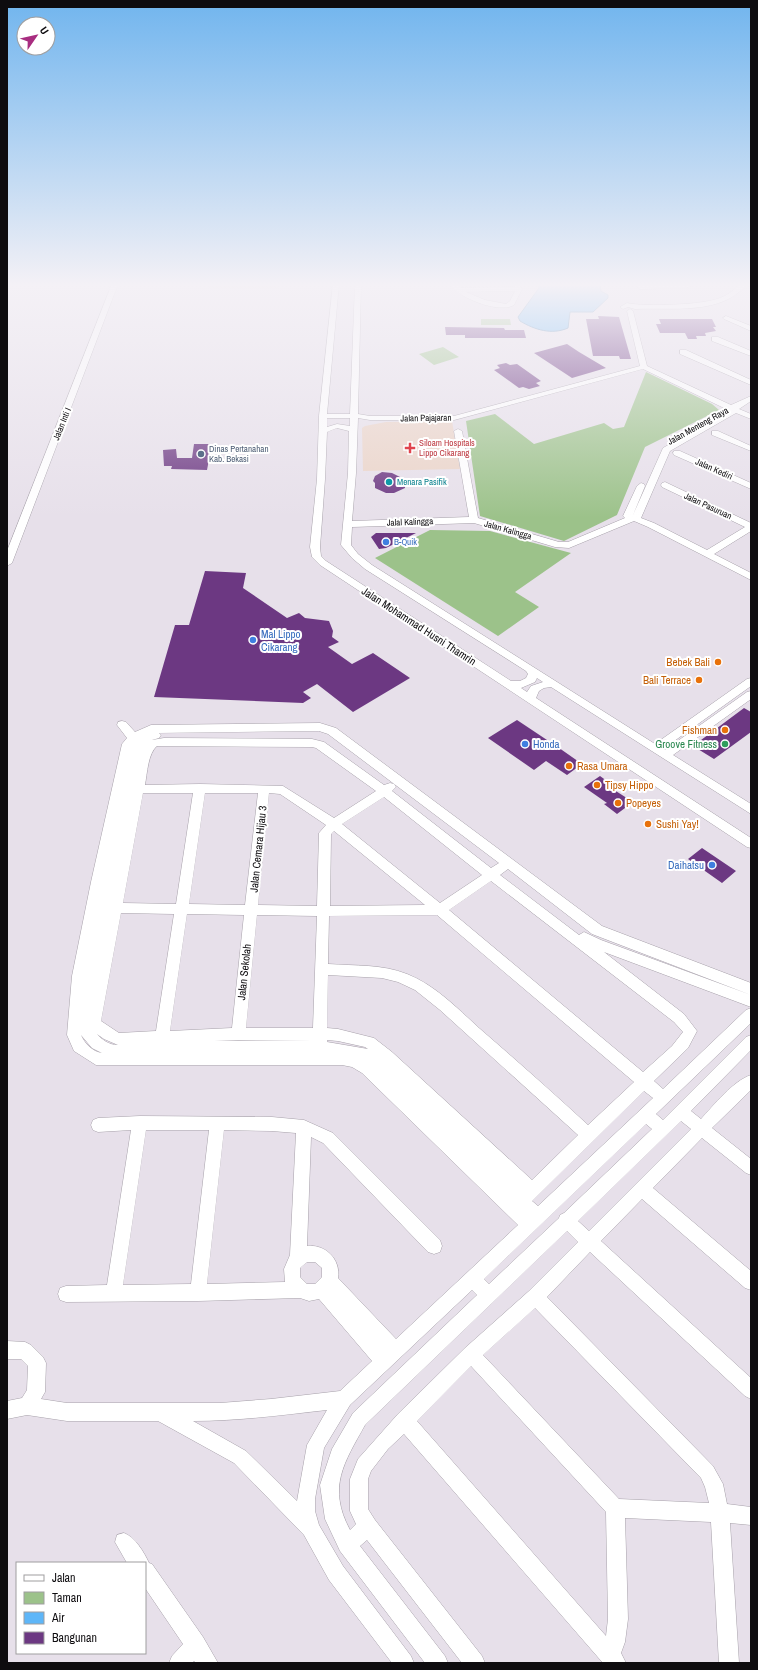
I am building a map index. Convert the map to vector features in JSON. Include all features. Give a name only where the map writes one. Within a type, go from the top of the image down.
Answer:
[{"type":"street","name":"Jalan Inti I","points":[[7,563],[86,362]]},
{"type":"street","name":"Jalan Mohammad Husni Thamrin","points":[[328,362],[322,431],[321,479],[315,547],[317,557],[323,563],[751,844]]},
{"type":"street","points":[[356,362],[352,473],[346,545],[354,556],[751,810]]},
{"type":"street","points":[[643,362],[644,367],[751,417]]},
{"type":"street","points":[[705,362],[751,383]]},
{"type":"street","name":"Jalan Pajajaran","points":[[323,418],[454,418],[644,367]]},
{"type":"street","name":"Jalan Menteng Raya","points":[[632,516],[666,450],[751,398]]},
{"type":"street","points":[[324,405],[332,410],[344,411],[354,418]]},
{"type":"street","points":[[322,431],[354,418]]},
{"type":"street","name":"Jalan Kalingga","points":[[458,431],[474,520],[564,545],[573,544],[632,516]]},
{"type":"street","points":[[715,433],[751,449]]},
{"type":"street","name":"Jalan Kediri","points":[[677,453],[751,486]]},
{"type":"street","name":"Jalan Pasuruan","points":[[665,485],[751,526]]},
{"type":"street","points":[[632,516],[751,570]]},
{"type":"street","name":"Jalal Kalingga","points":[[347,524],[474,520]]},
{"type":"street","points":[[710,552],[751,526]]},
{"type":"street","points":[[710,552],[751,577]]},
{"type":"street","points":[[506,684],[525,684],[531,680],[533,674],[529,668]]},
{"type":"street","points":[[655,748],[751,681]]},
{"type":"street","points":[[531,700],[533,690],[539,686],[555,684]]},
{"type":"street","points":[[665,755],[751,694]]},
{"type":"street","points":[[122,725],[142,742]]},
{"type":"street","points":[[522,1201],[365,1068],[355,1062],[342,1059],[319,1047],[238,1034],[161,1042],[112,1051],[97,1044],[85,1030],[85,976],[110,908],[110,852],[128,744],[142,742],[154,735],[317,737],[327,740],[391,787],[508,863],[597,930],[751,989]]},
{"type":"street","points":[[142,742],[137,751],[134,789],[110,908],[94,1015],[94,1024],[109,1036],[161,1042],[196,1052]]},
{"type":"street","points":[[319,1047],[325,833],[334,824],[391,787]]},
{"type":"street","points":[[391,787],[494,874],[587,943],[679,1018],[690,1031],[686,1041],[522,1201]]},
{"type":"street","points":[[134,789],[200,788],[283,790],[334,824],[440,910],[663,1098]]},
{"type":"street","points":[[161,1042],[200,788]]},
{"type":"street","points":[[134,789],[97,882],[85,976],[74,1034],[79,1047],[96,1059],[196,1052],[319,1047],[351,1037],[370,1042],[449,1140]]},
{"type":"street","name":"Jalan Cemara Hijau 3","points":[[251,910],[264,789]]},
{"type":"street","points":[[110,908],[440,910],[508,863]]},
{"type":"street","name":"Jalan Sekolah","points":[[238,1034],[251,910]]},
{"type":"street","points":[[587,943],[751,1001]]},
{"type":"street","points":[[322,969],[383,974],[400,977],[414,982],[492,1047],[588,1135]]},
{"type":"street","points":[[404,1663],[336,1573],[311,1529],[306,1511],[306,1499],[316,1446],[344,1399],[534,1221],[751,1014]]},
{"type":"street","points":[[438,1663],[347,1544],[334,1519],[329,1485],[338,1454],[359,1418],[681,1112],[751,1041]]},
{"type":"street","points":[[398,1075],[522,1201],[534,1221]]},
{"type":"street","points":[[475,1663],[368,1527],[359,1511],[359,1479],[364,1465],[404,1420],[471,1354],[535,1296],[732,1097],[751,1080]]},
{"type":"street","points":[[681,1112],[751,1168]]},
{"type":"street","points":[[645,1114],[663,1129]]},
{"type":"street","points":[[114,1293],[140,1123]]},
{"type":"street","points":[[98,1125],[140,1123],[272,1124],[304,1127],[328,1138],[434,1246]]},
{"type":"street","points":[[198,1293],[217,1124]]},
{"type":"street","points":[[298,1259],[304,1127]]},
{"type":"street","points":[[642,1189],[751,1282]]},
{"type":"street","points":[[566,1220],[751,1390]]},
{"type":"street","points":[[66,1294],[198,1293],[299,1290],[311,1293],[326,1285],[331,1272],[329,1264],[323,1257],[315,1254],[306,1254],[298,1259],[293,1266],[291,1275],[299,1290]]},
{"type":"street","points":[[472,1279],[488,1295]]},
{"type":"street","points":[[326,1285],[390,1356]]},
{"type":"street","points":[[535,1296],[707,1472],[714,1484],[720,1513],[729,1663]]},
{"type":"street","points":[[7,1350],[25,1351],[37,1363],[36,1392],[27,1406]]},
{"type":"street","points":[[471,1354],[615,1508],[618,1619],[613,1660]]},
{"type":"street","points":[[7,1410],[27,1406],[67,1412],[220,1412],[271,1408],[344,1399]]},
{"type":"street","points":[[160,1412],[240,1457],[311,1529]]},
{"type":"street","points":[[404,1420],[613,1660]]},
{"type":"street","points":[[615,1508],[751,1516]]},
{"type":"street","points":[[347,1544],[368,1527]]},
{"type":"street","points":[[124,1542],[138,1562]]},
{"type":"street","points":[[146,1572],[208,1663]]},
{"type":"street","points":[[179,1663],[196,1644]]},
{"type":"shaded area","name":"Siloam Hospitals Lippo Cikarang","points":[[452,421],[460,469],[363,471],[362,428],[365,426],[386,422]]},
{"type":"green space","points":[[430,362],[444,362],[434,365]]},
{"type":"green space","points":[[646,372],[712,404],[719,410],[645,447],[617,515],[564,541],[480,516],[466,421],[495,414],[534,444],[604,423],[613,429],[624,427]]},
{"type":"green space","points":[[430,530],[490,531],[571,553],[515,592],[539,607],[498,636],[375,558]]},
{"type":"building","points":[[548,362],[596,362],[606,368],[572,378]]},
{"type":"building","points":[[506,363],[510,365],[517,364],[541,381],[536,383],[540,386],[529,389],[523,387],[519,388],[494,370],[500,368],[497,365]]},
{"type":"building","name":"Dinas Pertanahan Kab. Bekasi","points":[[194,444],[212,444],[207,470],[171,469],[172,466],[164,466],[163,450],[176,449],[177,458],[192,458]]},
{"type":"building","name":"Menara Pasifik","points":[[382,472],[392,473],[400,477],[400,480],[405,483],[405,488],[394,493],[386,493],[375,488],[375,483],[373,481],[375,476]]},
{"type":"building","name":"B-Quik","points":[[376,533],[416,533],[386,548],[379,549],[371,537]]},
{"type":"building","name":"Mal Lippo Cikarang","points":[[205,571],[246,573],[243,588],[287,618],[299,613],[305,618],[329,621],[333,631],[332,637],[339,642],[328,647],[352,664],[373,653],[410,678],[353,712],[317,684],[303,692],[311,698],[303,703],[154,697],[175,625],[189,625]]},
{"type":"building","points":[[744,708],[751,712],[751,732],[714,759],[693,746]]},
{"type":"building","name":"Honda","points":[[517,720],[582,764],[567,775],[546,761],[534,770],[488,738]]},
{"type":"building","points":[[600,776],[611,784],[608,786],[633,802],[617,814],[604,804],[607,803],[584,787]]},
{"type":"building","name":"Daihatsu","points":[[702,848],[736,871],[722,883],[688,859]]},
{"type":"place","name":"Siloam Hospitals Lippo Cikarang","points":[[410,448]]},
{"type":"place","name":"Dinas Pertanahan Kab. Bekasi","points":[[201,454]]},
{"type":"place","name":"Menara Pasifik","points":[[389,482]]},
{"type":"place","name":"B-Quik","points":[[386,542]]},
{"type":"place","name":"Mal Lippo Cikarang","points":[[253,640]]},
{"type":"place","name":"Bebek Bali","points":[[718,662]]},
{"type":"place","name":"Bali Terrace","points":[[699,680]]},
{"type":"place","name":"Fishman","points":[[725,730]]},
{"type":"place","name":"Honda","points":[[525,744]]},
{"type":"place","name":"Groove Fitness","points":[[725,744]]},
{"type":"place","name":"Rasa Umara","points":[[569,766]]},
{"type":"place","name":"Tipsy Hippo","points":[[597,785]]},
{"type":"place","name":"Popeyes","points":[[618,803]]},
{"type":"place","name":"Sushi Yay!","points":[[648,824]]},
{"type":"place","name":"Daihatsu","points":[[712,865]]}]
